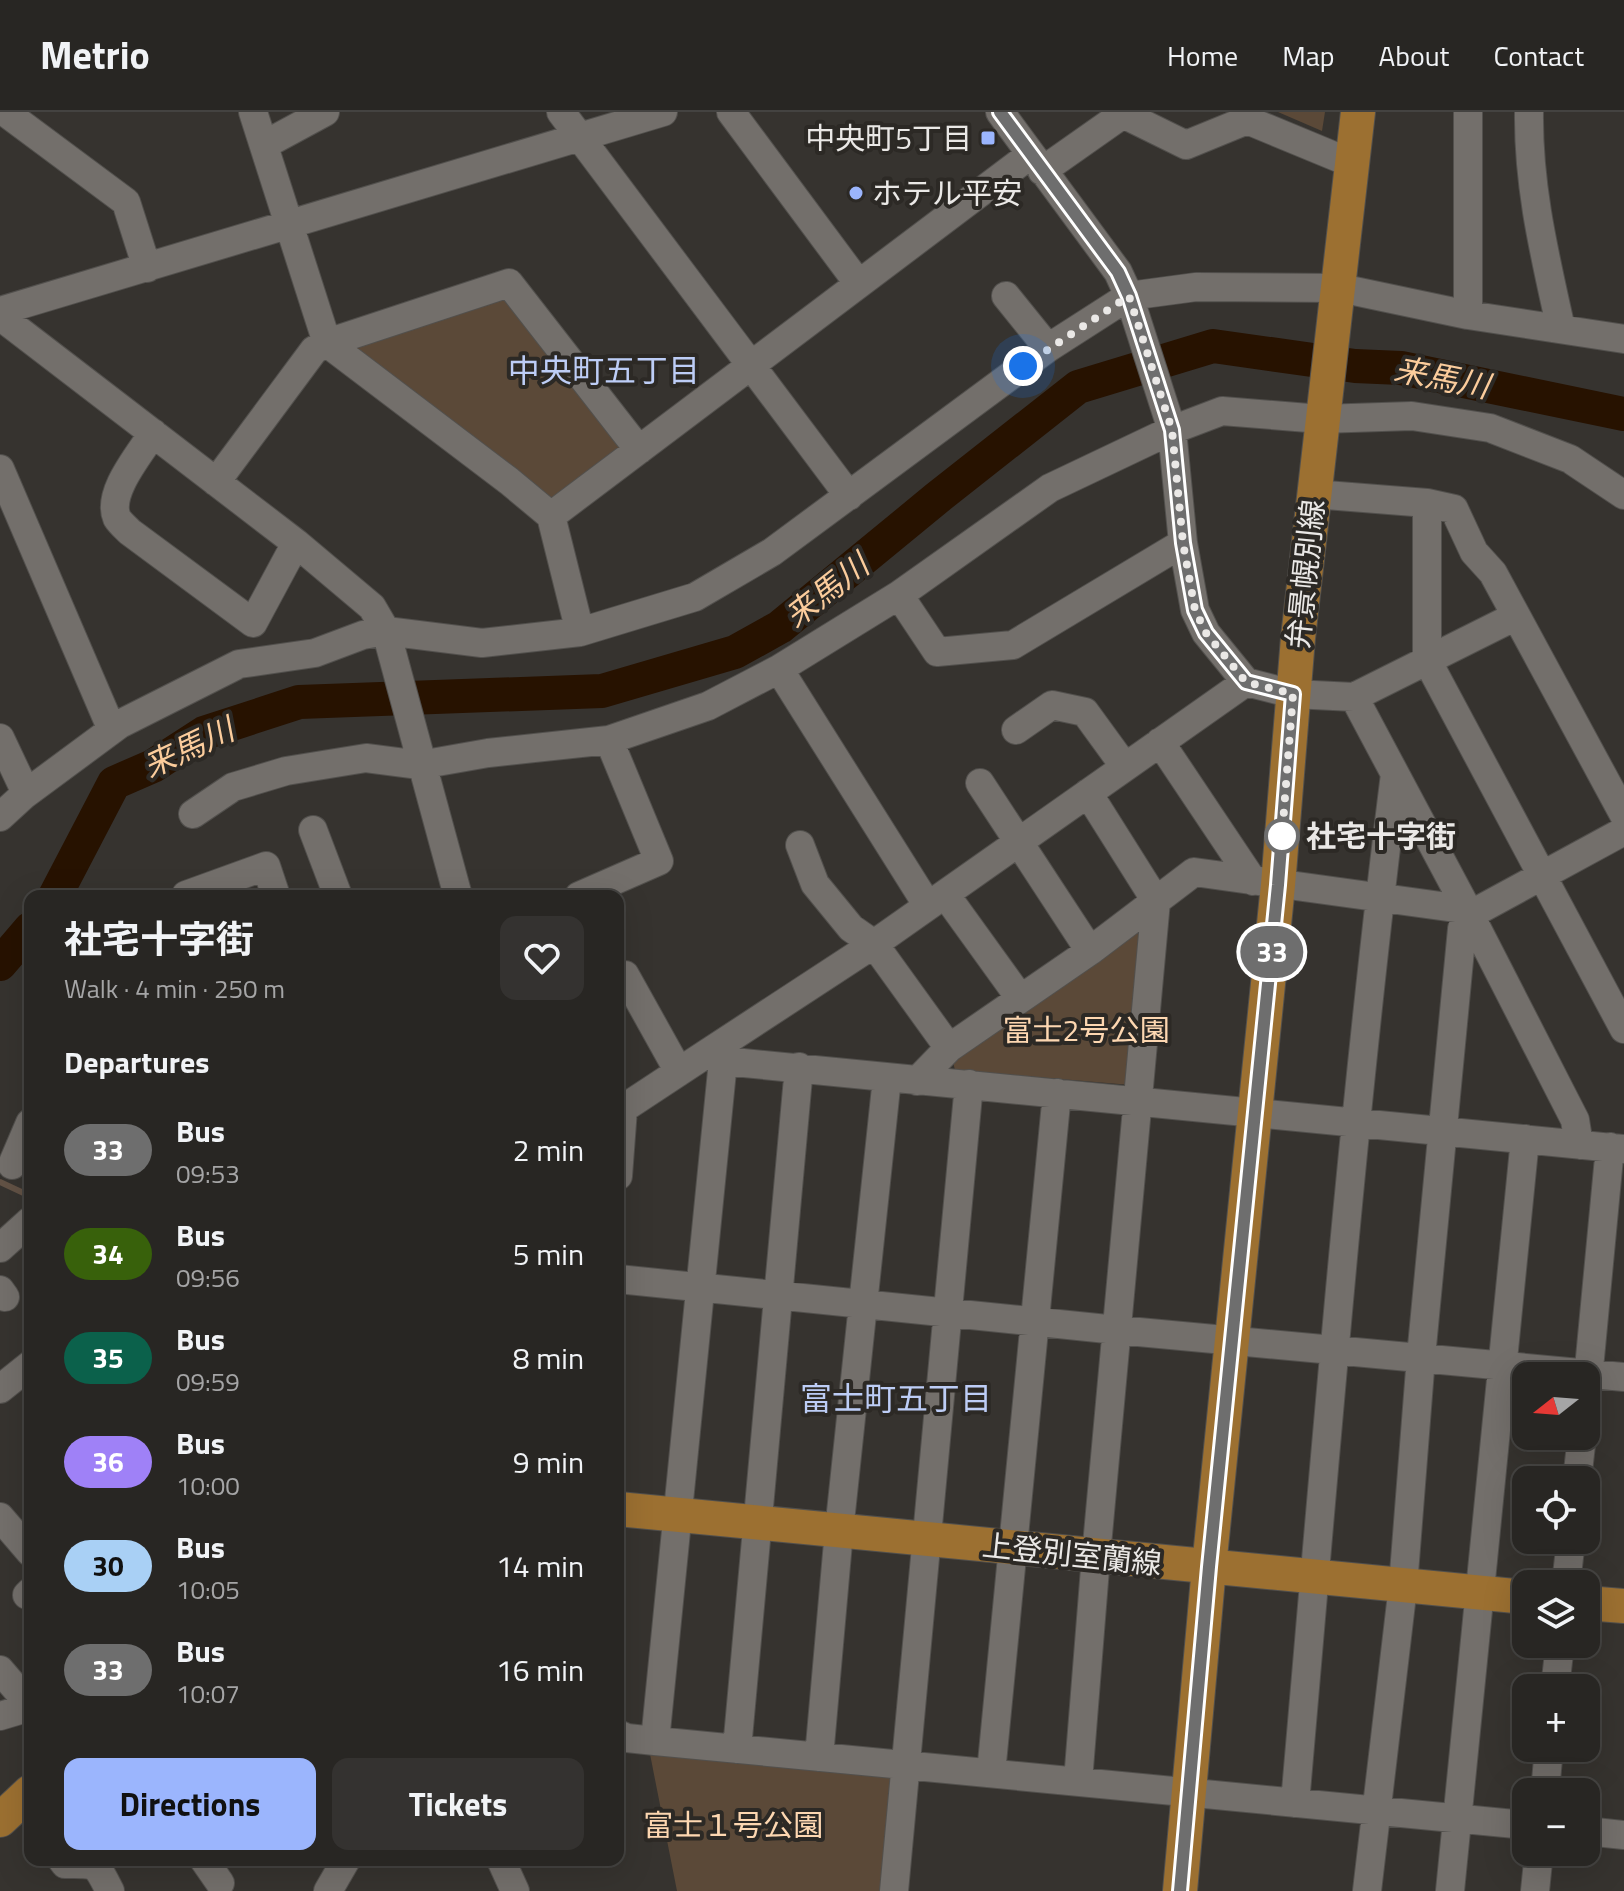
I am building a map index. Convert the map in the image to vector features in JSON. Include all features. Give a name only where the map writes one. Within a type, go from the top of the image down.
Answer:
[{"type":"main road","points":[[1338,294],[1358,112]]},
{"type":"main road","name":"弁景幌別線","points":[[1180,1891],[1255,1113],[1266,883],[1293,694],[1322,411],[1338,294]]},
{"type":"main road","name":"上登別室蘭線","points":[[624,1510],[1512,1596]]},
{"type":"main road","points":[[1600,1604],[1624,1606]]},
{"type":"main road","points":[[0,1820],[24,1800]]},
{"type":"street","points":[[5,112],[126,202],[147,268]]},
{"type":"street","points":[[253,112],[327,343],[551,516],[580,632]]},
{"type":"street","points":[[264,145],[325,112]]},
{"type":"street","points":[[561,112],[849,496]]},
{"type":"street","points":[[0,314],[663,112]]},
{"type":"street","points":[[731,112],[858,283]]},
{"type":"street","points":[[1000,112],[1118,272],[1169,421],[1183,543],[1195,610],[1206,633],[1246,682],[1293,694],[1354,697],[1516,616]]},
{"type":"street","points":[[1468,112],[1468,315]]},
{"type":"street","points":[[1529,112],[1529,158],[1534,203],[1561,329]]},
{"type":"street","points":[[551,516],[858,283],[1036,163],[1123,114],[1186,145],[1247,120],[1351,163]]},
{"type":"street","points":[[216,482],[314,350],[509,283],[639,450]]},
{"type":"street","points":[[0,817],[26,793],[112,730],[239,664],[315,653],[363,635],[389,643],[482,643],[580,632],[695,597],[772,552],[1048,348],[1132,306],[1196,287],[1338,294],[1624,339]]},
{"type":"street","points":[[1006,296],[1048,348]]},
{"type":"street","points":[[0,314],[296,543],[372,607],[389,643],[455,890]]},
{"type":"street","points":[[193,814],[233,787],[286,771],[366,758],[488,753],[609,740],[708,706],[779,669],[899,595],[1050,488],[1169,421],[1222,411],[1322,411],[1412,416],[1490,428],[1570,459],[1624,495]]},
{"type":"street","points":[[153,433],[117,491],[114,504],[118,519],[130,532],[253,623],[296,543]]},
{"type":"street","points":[[0,469],[112,730]]},
{"type":"street","points":[[1313,494],[1427,503],[1454,509],[1474,552],[1493,573],[1624,815]]},
{"type":"street","points":[[1427,503],[1427,660],[1624,1029]]},
{"type":"street","points":[[899,595],[937,652],[1013,645],[1183,543]]},
{"type":"street","points":[[779,669],[936,900],[1020,998]]},
{"type":"street","points":[[624,1108],[679,1072],[716,1056],[1246,682]]},
{"type":"street","points":[[1354,697],[1575,1120],[1579,1145]]},
{"type":"street","points":[[1016,730],[1052,705],[1085,712],[1125,767]]},
{"type":"street","points":[[0,738],[26,793]]},
{"type":"street","points":[[593,890],[659,861],[609,740]]},
{"type":"street","points":[[1160,742],[1266,883]]},
{"type":"street","points":[[1295,1803],[1357,1123],[1395,774]]},
{"type":"street","points":[[980,783],[1090,951]]},
{"type":"street","points":[[1078,1781],[1156,901],[1088,793]]},
{"type":"street","points":[[313,830],[336,890]]},
{"type":"street","points":[[917,1081],[949,1048],[1090,951],[1194,872],[1477,911],[1624,831]]},
{"type":"street","points":[[800,845],[815,884],[851,928],[874,944],[949,1048]]},
{"type":"street","points":[[200,890],[266,866],[274,890]]},
{"type":"street","points":[[1367,1891],[1403,1586],[1421,1357],[1462,929],[1467,909]]},
{"type":"street","points":[[625,975],[679,1072]]},
{"type":"street","points":[[716,1056],[887,1078],[1617,1148],[1590,1362]]},
{"type":"street","points":[[655,1741],[678,1515],[716,1056]]},
{"type":"street","points":[[737,1749],[799,1067]]},
{"type":"street","points":[[819,1757],[839,1531],[887,1078]]},
{"type":"street","points":[[894,1891],[969,1084]]},
{"type":"street","points":[[991,1773],[1057,1093]]},
{"type":"street","points":[[14,1166],[24,1139]]},
{"type":"street","points":[[1450,1891],[1525,1139]]},
{"type":"street","points":[[0,1248],[24,1226]]},
{"type":"street","points":[[624,1280],[1512,1367]]},
{"type":"street","points":[[0,1389],[24,1370]]},
{"type":"street","points":[[1600,1383],[1624,1377]]},
{"type":"street","points":[[0,1517],[24,1545]]},
{"type":"street","points":[[0,1670],[24,1699]]},
{"type":"street","points":[[0,1716],[24,1708]]},
{"type":"street","points":[[624,1737],[1512,1824]]},
{"type":"street","points":[[1600,1832],[1624,1835]]},
{"type":"street","points":[[95,1866],[110,1891]]},
{"type":"street","points":[[208,1866],[220,1883]]},
{"type":"street","points":[[328,1891],[343,1866]]},
{"type":"street","points":[[504,1866],[515,1891]]},
{"type":"street","points":[[1535,1891],[1538,1866]]},
{"type":"green space","points":[[1278,112],[1325,112],[1322,131]]},
{"type":"green space","points":[[506,297],[623,444],[553,503],[358,353],[358,344]]},
{"type":"green space","name":"富士2号公園","points":[[1149,924],[1131,1085],[955,1070],[953,1062]]},
{"type":"green space","name":"富士１号公園","points":[[649,1749],[895,1776],[886,1891],[677,1891]]},
{"type":"waterway","name":"来馬川","points":[[58,890],[114,783],[153,766],[204,733],[299,702],[602,691],[735,652],[780,627],[1078,387],[1213,346],[1355,366],[1401,368],[1624,414]]},
{"type":"waterway","name":"来馬川","points":[[0,964],[24,936]]},
{"type":"waterway","points":[[0,1182],[24,1193]]},
{"type":"bus line","name":"33","points":[[1000,112],[1118,272],[1129,296],[1172,430],[1189,581],[1195,610],[1206,633],[1246,682],[1293,694],[1278,885],[1209,1567],[1180,1891]]},
{"type":"place","name":"中央町5丁目","points":[[988,138]]},
{"type":"place","name":"ホテル平安","points":[[856,193]]},
{"type":"place","name":"社宅十字街","points":[[1282,836]]},
{"type":"district","name":"中央町五丁目","points":[[604,370]]},
{"type":"district","name":"富士町五丁目","points":[[896,1398]]},
{"type":"route","points":[[1023,366],[1129,296],[1172,430],[1183,543],[1195,610],[1206,633],[1246,682],[1293,694],[1282,836]]}]
